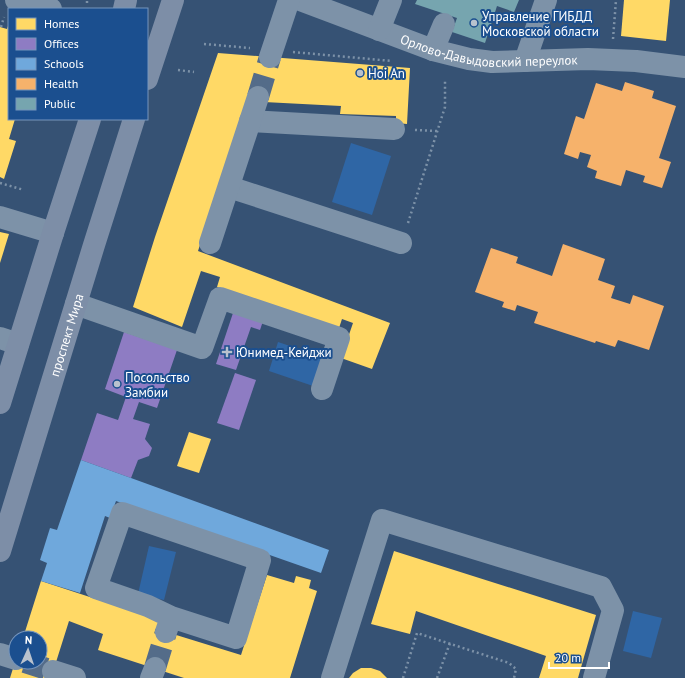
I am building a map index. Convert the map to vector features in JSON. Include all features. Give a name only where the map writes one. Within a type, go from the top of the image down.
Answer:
[{"type":"main road","points":[[148,76],[173,0]]},
{"type":"main road","points":[[0,403],[9,341],[53,233],[90,120]]},
{"type":"main road","name":"проспект Мира","points":[[0,550],[134,120]]},
{"type":"street","points":[[272,54],[289,0]]},
{"type":"street","name":"Орлово-Давыдовский переулок","points":[[300,0],[433,50],[469,59],[492,62],[525,60],[636,61],[685,67]]},
{"type":"street","points":[[379,30],[391,0]]},
{"type":"street","points":[[525,60],[546,0]]},
{"type":"street","points":[[433,50],[444,24]]},
{"type":"street","points":[[210,243],[258,97]]},
{"type":"street","points":[[250,121],[394,129]]},
{"type":"street","points":[[229,187],[401,243]]},
{"type":"street","points":[[0,217],[53,233]]},
{"type":"street","points":[[76,304],[202,348],[220,298],[339,338],[322,390]]},
{"type":"street","points":[[122,513],[260,560],[236,638],[168,624],[148,606],[96,588],[122,513]]},
{"type":"street","points":[[332,678],[382,520],[601,587],[613,610],[594,678]]},
{"type":"street","points":[[53,671],[75,678]]},
{"type":"path","points":[[612,44],[616,0]]},
{"type":"path","points":[[1,27],[8,12]]},
{"type":"path","points":[[204,44],[272,54],[392,61]]},
{"type":"path","points":[[178,70],[194,72]]},
{"type":"path","points":[[401,243],[445,107],[445,79]]},
{"type":"path","points":[[0,183],[24,190]]},
{"type":"path","points":[[403,678],[417,633],[509,663],[516,669],[514,678]]},
{"type":"path","points":[[437,678],[450,643]]},
{"type":"shaded area","points":[[351,143],[391,156],[372,215],[332,202]]},
{"type":"shaded area","points":[[278,342],[326,358],[316,387],[269,371]]},
{"type":"shaded area","points":[[149,546],[176,552],[164,600],[138,594]]},
{"type":"shaded area","points":[[633,611],[662,618],[651,658],[623,651]]},
{"type":"building: Homes","points":[[624,0],[670,0],[666,41],[621,36]]},
{"type":"building: Homes","points":[[8,26],[8,120],[15,120],[9,139],[16,141],[4,179],[0,177],[0,27],[7,29]]},
{"type":"building: Homes","points":[[218,53],[410,68],[407,124],[396,123],[396,116],[340,114],[341,106],[264,102],[248,97],[198,251],[390,323],[372,369],[341,358],[353,323],[342,319],[339,328],[217,287],[220,277],[201,271],[182,327],[133,307],[155,237]]},
{"type":"building: Homes","points":[[0,232],[9,234],[0,263]]},
{"type":"building: Homes","points":[[189,432],[211,439],[199,473],[177,466]]},
{"type":"building: Homes","points":[[394,551],[596,615],[578,678],[539,678],[546,656],[416,611],[410,634],[371,624]]},
{"type":"building: Homes","points":[[267,575],[294,583],[296,576],[311,580],[309,588],[317,591],[290,678],[184,678],[98,650],[103,634],[69,621],[51,678],[10,678],[12,670],[48,670],[48,630],[26,630],[41,581],[163,621],[160,630],[241,655]]},
{"type":"building: Homes","points":[[361,668],[371,668],[380,671],[387,678],[349,678],[353,673]]},
{"type":"building: Offices","points":[[234,310],[263,321],[260,330],[251,327],[236,370],[216,364]]},
{"type":"building: Offices","points":[[124,332],[177,350],[157,408],[139,402],[133,419],[150,424],[145,439],[152,448],[149,456],[138,460],[131,478],[81,460],[97,413],[118,420],[126,397],[105,389]]},
{"type":"building: Offices","points":[[235,373],[256,380],[239,430],[217,423]]},
{"type":"building: Schools","points":[[81,460],[329,550],[321,573],[116,501],[110,518],[105,516],[80,593],[41,581],[47,563],[40,560],[50,528],[57,530]]},
{"type":"building: Health","points":[[625,82],[654,91],[652,98],[676,106],[659,158],[671,162],[662,188],[643,182],[645,176],[626,170],[621,186],[595,178],[597,171],[587,167],[591,155],[580,152],[578,159],[564,154],[576,116],[584,119],[596,83],[622,91]]},
{"type":"building: Health","points":[[563,244],[605,259],[598,280],[615,286],[611,298],[630,304],[633,295],[664,306],[649,350],[618,340],[615,347],[596,341],[595,343],[534,323],[538,312],[517,305],[515,311],[502,307],[504,302],[475,292],[491,248],[518,257],[516,263],[552,276]]},
{"type":"building: Public","name":"Управление ГИБДД Московской области","points":[[417,0],[519,0],[514,12],[497,6],[485,43],[452,32],[457,18],[415,4]]},
{"type":"tunnel","points":[[258,97],[270,57]]},
{"type":"tunnel","points":[[155,668],[166,632]]},
{"type":"tunnel","points":[[48,669],[53,671]]},
{"type":"place","name":"Управление ГИБДД Московской области","points":[[474,23]]},
{"type":"place","name":"Hoi An","points":[[360,73]]},
{"type":"place","name":"Юнимед-Кейджи","points":[[227,352]]},
{"type":"place","name":"Посольство Замбии","points":[[117,384]]}]
